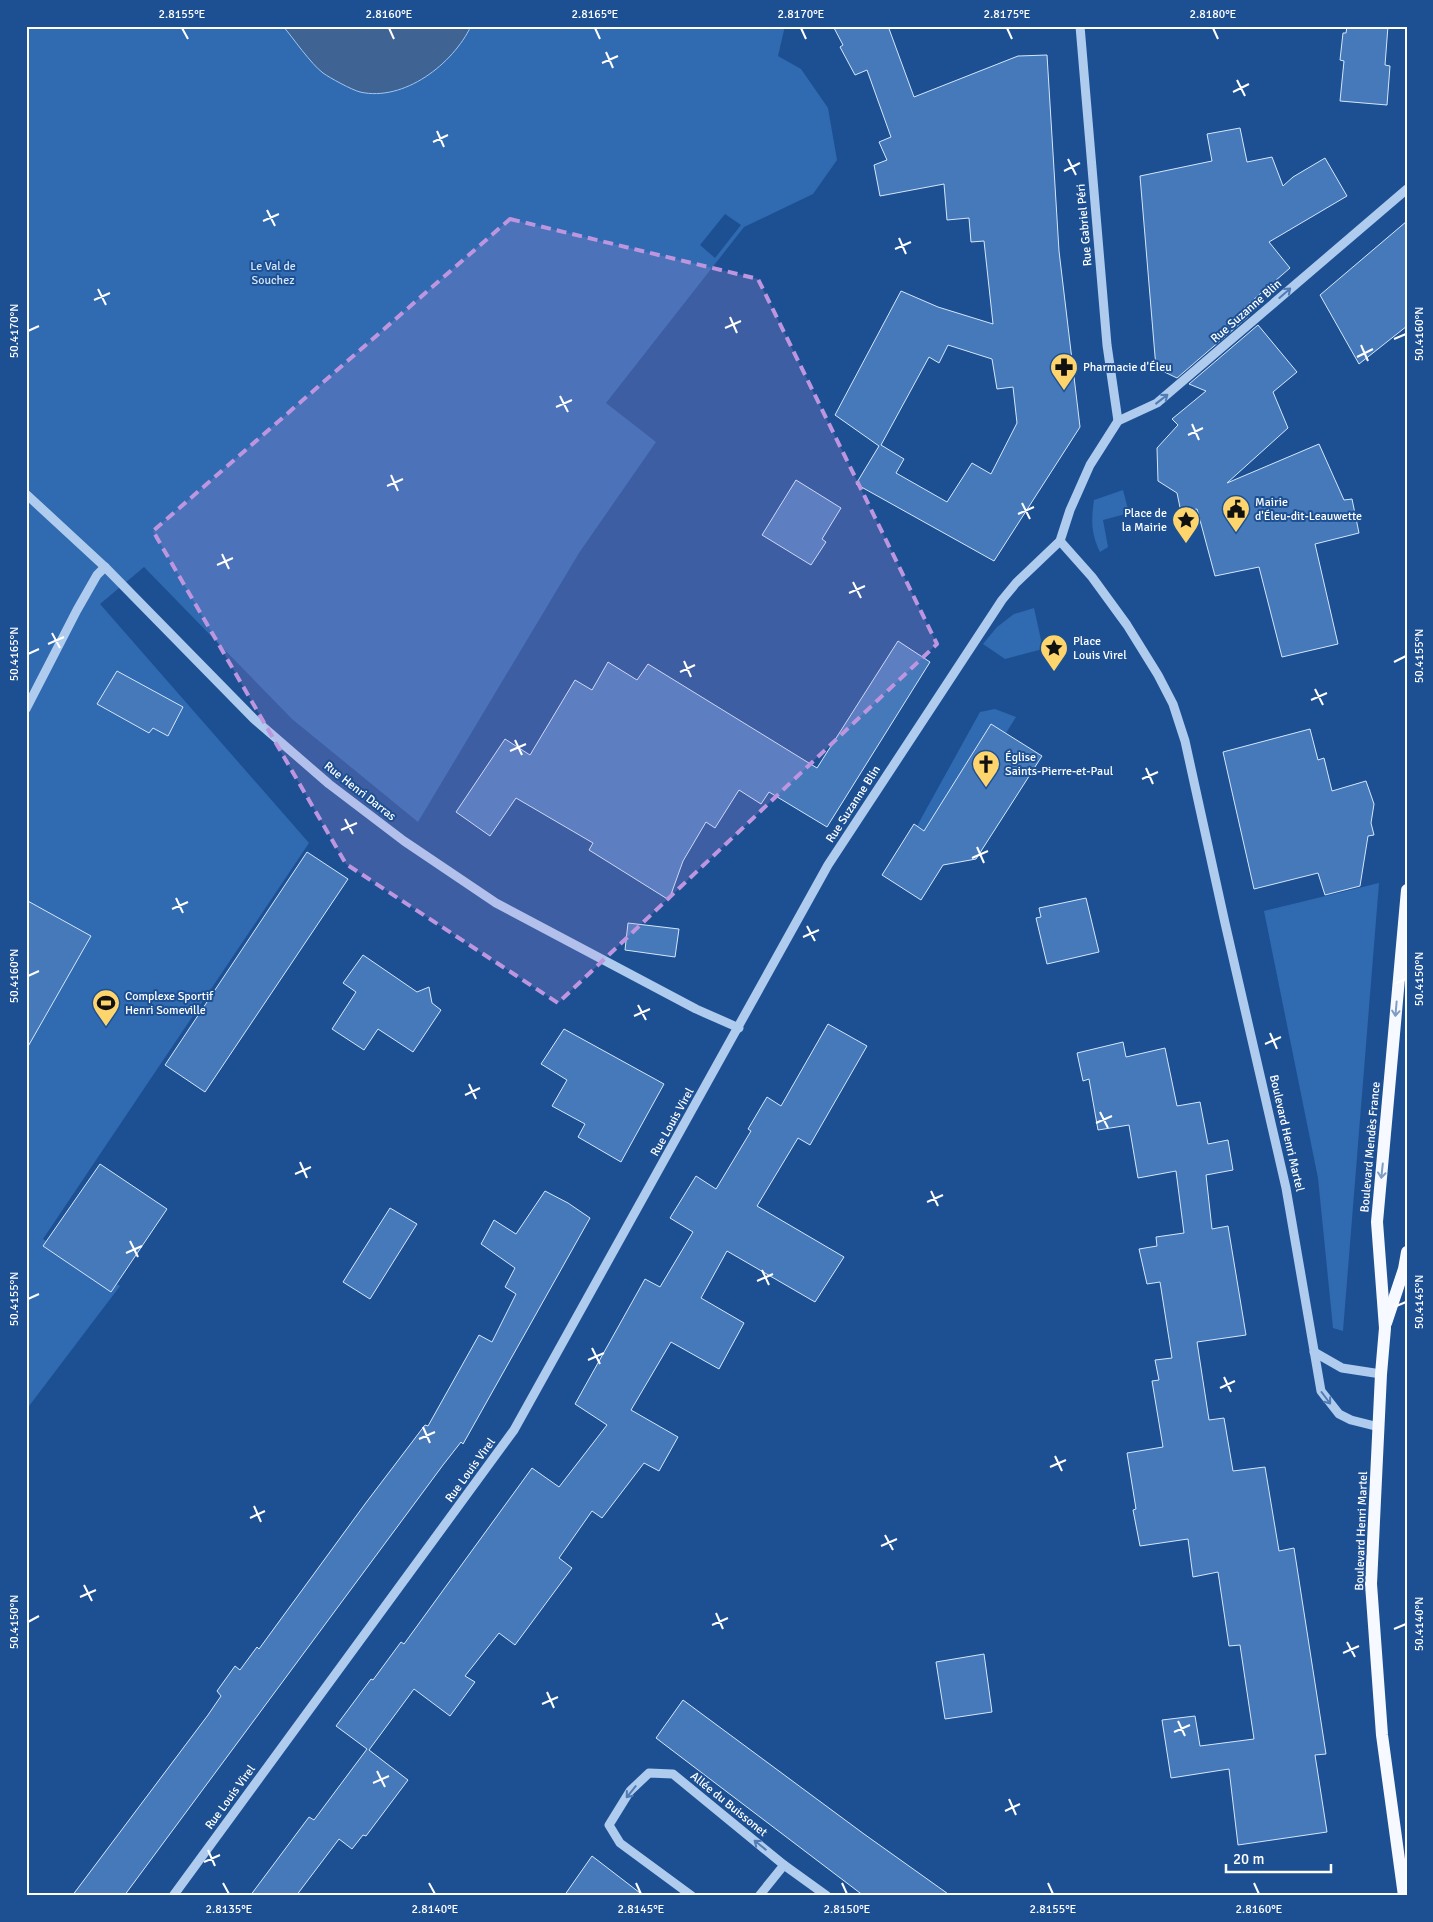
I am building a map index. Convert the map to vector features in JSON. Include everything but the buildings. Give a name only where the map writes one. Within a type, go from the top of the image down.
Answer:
[{"type":"main road","name":"Boulevard Mendès France","points":[[1385,1328],[1377,1222],[1407,890]]},
{"type":"main road","points":[[1379,1427],[1385,1328],[1404,1269],[1407,1252]]},
{"type":"main road","name":"Boulevard Henri Martel","points":[[1379,1427],[1372,1584],[1382,1735],[1404,1896]]},
{"type":"street","name":"Rue Gabriel Péri","points":[[1080,26],[1107,345],[1118,421]]},
{"type":"street","name":"Rue Suzanne Blin","points":[[1118,421],[1157,403],[1407,189]]},
{"type":"street","points":[[1060,541],[1070,510],[1090,466],[1118,421]]},
{"type":"street","name":"Rue Henri Darras","points":[[26,494],[105,567],[254,719],[328,784],[404,841],[496,903],[696,1009],[738,1028]]},
{"type":"street","name":"Rue Suzanne Blin","points":[[738,1028],[828,865],[1002,600],[1016,583],[1060,541]]},
{"type":"street","name":"Boulevard Henri Martel","points":[[1060,541],[1092,577],[1127,625],[1158,675],[1173,704],[1185,741],[1286,1188],[1321,1391],[1339,1414],[1352,1420],[1379,1427]]},
{"type":"street","points":[[26,709],[77,610],[97,575],[105,567]]},
{"type":"street","name":"Rue Louis Virel","points":[[173,1896],[514,1430],[738,1028]]},
{"type":"street","points":[[1314,1352],[1342,1368],[1381,1374]]},
{"type":"street","name":"Allée du Buissonet","points":[[692,1896],[620,1843],[609,1824],[630,1791],[649,1773],[673,1774],[784,1865],[827,1896]]},
{"type":"street","points":[[759,1896],[784,1865]]},
{"type":"highlighted area","points":[[510,219],[758,279],[937,644],[558,1003],[346,864],[153,531]]},
{"type":"green space","name":"Le Val de Souchez","points":[[26,26],[785,26],[778,56],[801,69],[828,108],[837,160],[813,194],[744,227],[606,403],[656,442],[579,553],[418,822],[292,719],[144,567],[100,604],[309,843],[43,1239],[120,1286],[26,1410]],"holes":[[[725,214],[741,225],[715,258],[700,245]]]},
{"type":"green space","points":[[1123,490],[1129,513],[1103,520],[1108,547],[1100,552],[1092,527],[1094,500]]},
{"type":"green space","points":[[1034,608],[1043,649],[1005,659],[983,644],[997,627],[1014,614]]},
{"type":"green space","points":[[995,709],[1016,717],[1006,733],[992,725],[928,833],[917,826],[980,712]]},
{"type":"green space","points":[[1379,883],[1343,1331],[1333,1328],[1318,1178],[1264,911]]},
{"type":"shaded area","points":[[283,26],[471,26],[452,54],[425,77],[410,86],[377,94],[356,91],[323,73]]},
{"type":"place","name":"Pharmacie d'Éleu","points":[[1064,391]]},
{"type":"place","name":"Mairie d'Éleu-dit-Leauwette","points":[[1236,533]]},
{"type":"place","name":"Place de la Mairie","points":[[1186,544]]},
{"type":"place","name":"Place Louis Virel","points":[[1054,672]]},
{"type":"place","name":"Église Saints-Pierre-et-Paul","points":[[986,788]]},
{"type":"place","name":"Complexe Sportif Henri Someville","points":[[106,1027]]}]
